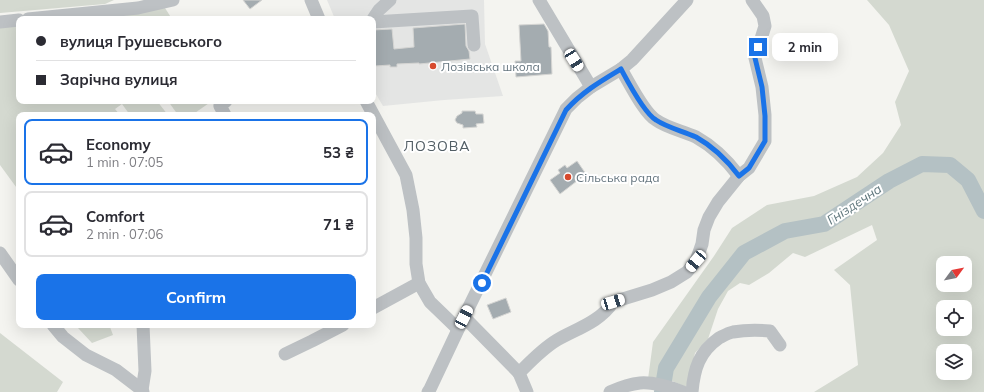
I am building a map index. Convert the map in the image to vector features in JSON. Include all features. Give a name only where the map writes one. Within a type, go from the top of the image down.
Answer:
[{"type":"street","points":[[58,16],[138,8],[173,0]]},
{"type":"street","points":[[311,0],[318,16]]},
{"type":"street","points":[[376,16],[379,10],[390,0]]},
{"type":"street","points":[[539,0],[591,87]]},
{"type":"street","points":[[431,391],[458,329],[559,121],[566,110],[577,98],[591,87],[621,69],[643,49],[687,0]]},
{"type":"street","points":[[519,373],[536,356],[556,341],[598,318],[607,311],[613,302],[652,290],[671,282],[687,272],[696,261],[709,217],[718,202],[739,176],[749,168],[765,141],[765,116],[762,87],[755,58],[765,26],[763,16],[752,0]]},
{"type":"street","points":[[376,21],[472,16],[474,45]]},
{"type":"street","points":[[0,22],[16,20]]},
{"type":"street","points":[[621,69],[648,114],[656,120],[696,138],[716,149],[739,176]]},
{"type":"street","points":[[376,120],[406,175],[413,210],[416,238],[416,264],[419,283],[430,302],[458,329]]},
{"type":"street","points":[[0,254],[16,276]]},
{"type":"street","points":[[376,306],[419,283]]},
{"type":"street","points":[[464,317],[519,373],[527,392]]},
{"type":"street","points":[[56,328],[63,337],[86,355],[116,370],[142,391]]},
{"type":"street","points":[[142,391],[144,371],[143,328]]},
{"type":"street","points":[[284,354],[312,342],[337,328]]},
{"type":"street","points":[[692,392],[695,369],[699,360],[706,350],[724,335],[732,332],[770,331],[780,345]]},
{"type":"street","points":[[610,392],[626,386],[641,383],[654,384],[678,390]]},
{"type":"shaded area","points":[[0,0],[114,0],[105,4],[0,13]]},
{"type":"shaded area","name":"Лозівська школа","points":[[327,0],[484,0],[485,44],[503,96],[383,106],[376,94],[376,16],[334,16]]},
{"type":"shaded area","points":[[867,0],[984,0],[984,392],[814,392],[858,365],[850,285],[834,270],[877,240],[872,225],[805,257],[793,253],[769,273],[749,285],[740,283],[728,291],[718,309],[708,339],[695,353],[686,387],[670,380],[648,379],[653,342],[732,228],[767,205],[814,196],[857,177],[883,153],[901,125],[895,102],[909,71],[889,25]]},
{"type":"shaded area","points":[[165,8],[170,16],[89,16]]},
{"type":"shaded area","points":[[16,23],[16,104],[122,104],[115,109],[118,112],[16,112],[16,187],[0,165],[0,25]]},
{"type":"shaded area","points":[[122,104],[159,104],[166,112],[128,112]]},
{"type":"shaded area","points":[[170,104],[208,104],[196,112],[176,112]]},
{"type":"shaded area","points":[[78,328],[110,328],[113,335],[92,343]]},
{"type":"shaded area","points":[[0,333],[63,382],[57,392],[0,392]]},
{"type":"building","points":[[243,0],[262,0],[250,9]]},
{"type":"building","points":[[465,24],[466,46],[469,51],[470,59],[419,64],[397,64],[397,67],[390,67],[390,65],[376,66],[376,30],[392,29],[394,49],[414,47],[413,28]]},
{"type":"building","points":[[544,24],[548,31],[549,47],[551,47],[552,74],[516,77],[515,61],[521,61],[519,25]]},
{"type":"building","points":[[462,111],[475,111],[476,114],[483,114],[484,123],[476,124],[477,127],[463,128],[463,125],[457,123],[455,120],[457,116],[462,113]]},
{"type":"building","name":"Сільська рада","points":[[577,161],[586,174],[560,194],[550,180],[560,173],[558,170],[565,165],[567,168]]},
{"type":"building","points":[[506,298],[511,312],[493,319],[487,305]]},
{"type":"waterway","name":"Гніздечна","points":[[662,392],[666,368],[709,297],[744,253],[785,231],[824,224],[889,181],[922,164],[950,165],[968,180],[984,211]]},
{"type":"place","name":"Лозівська школа","points":[[433,66]]},
{"type":"place","name":"Сільська рада","points":[[568,177]]},
{"type":"district","name":"ЛОЗОВА","points":[[437,146]]},
{"type":"route","points":[[482,283],[552,135],[566,110],[577,98],[591,87],[621,69],[648,114],[656,120],[696,138],[716,149],[739,176],[749,168],[765,141],[765,116],[762,87],[755,58],[758,47]]}]
